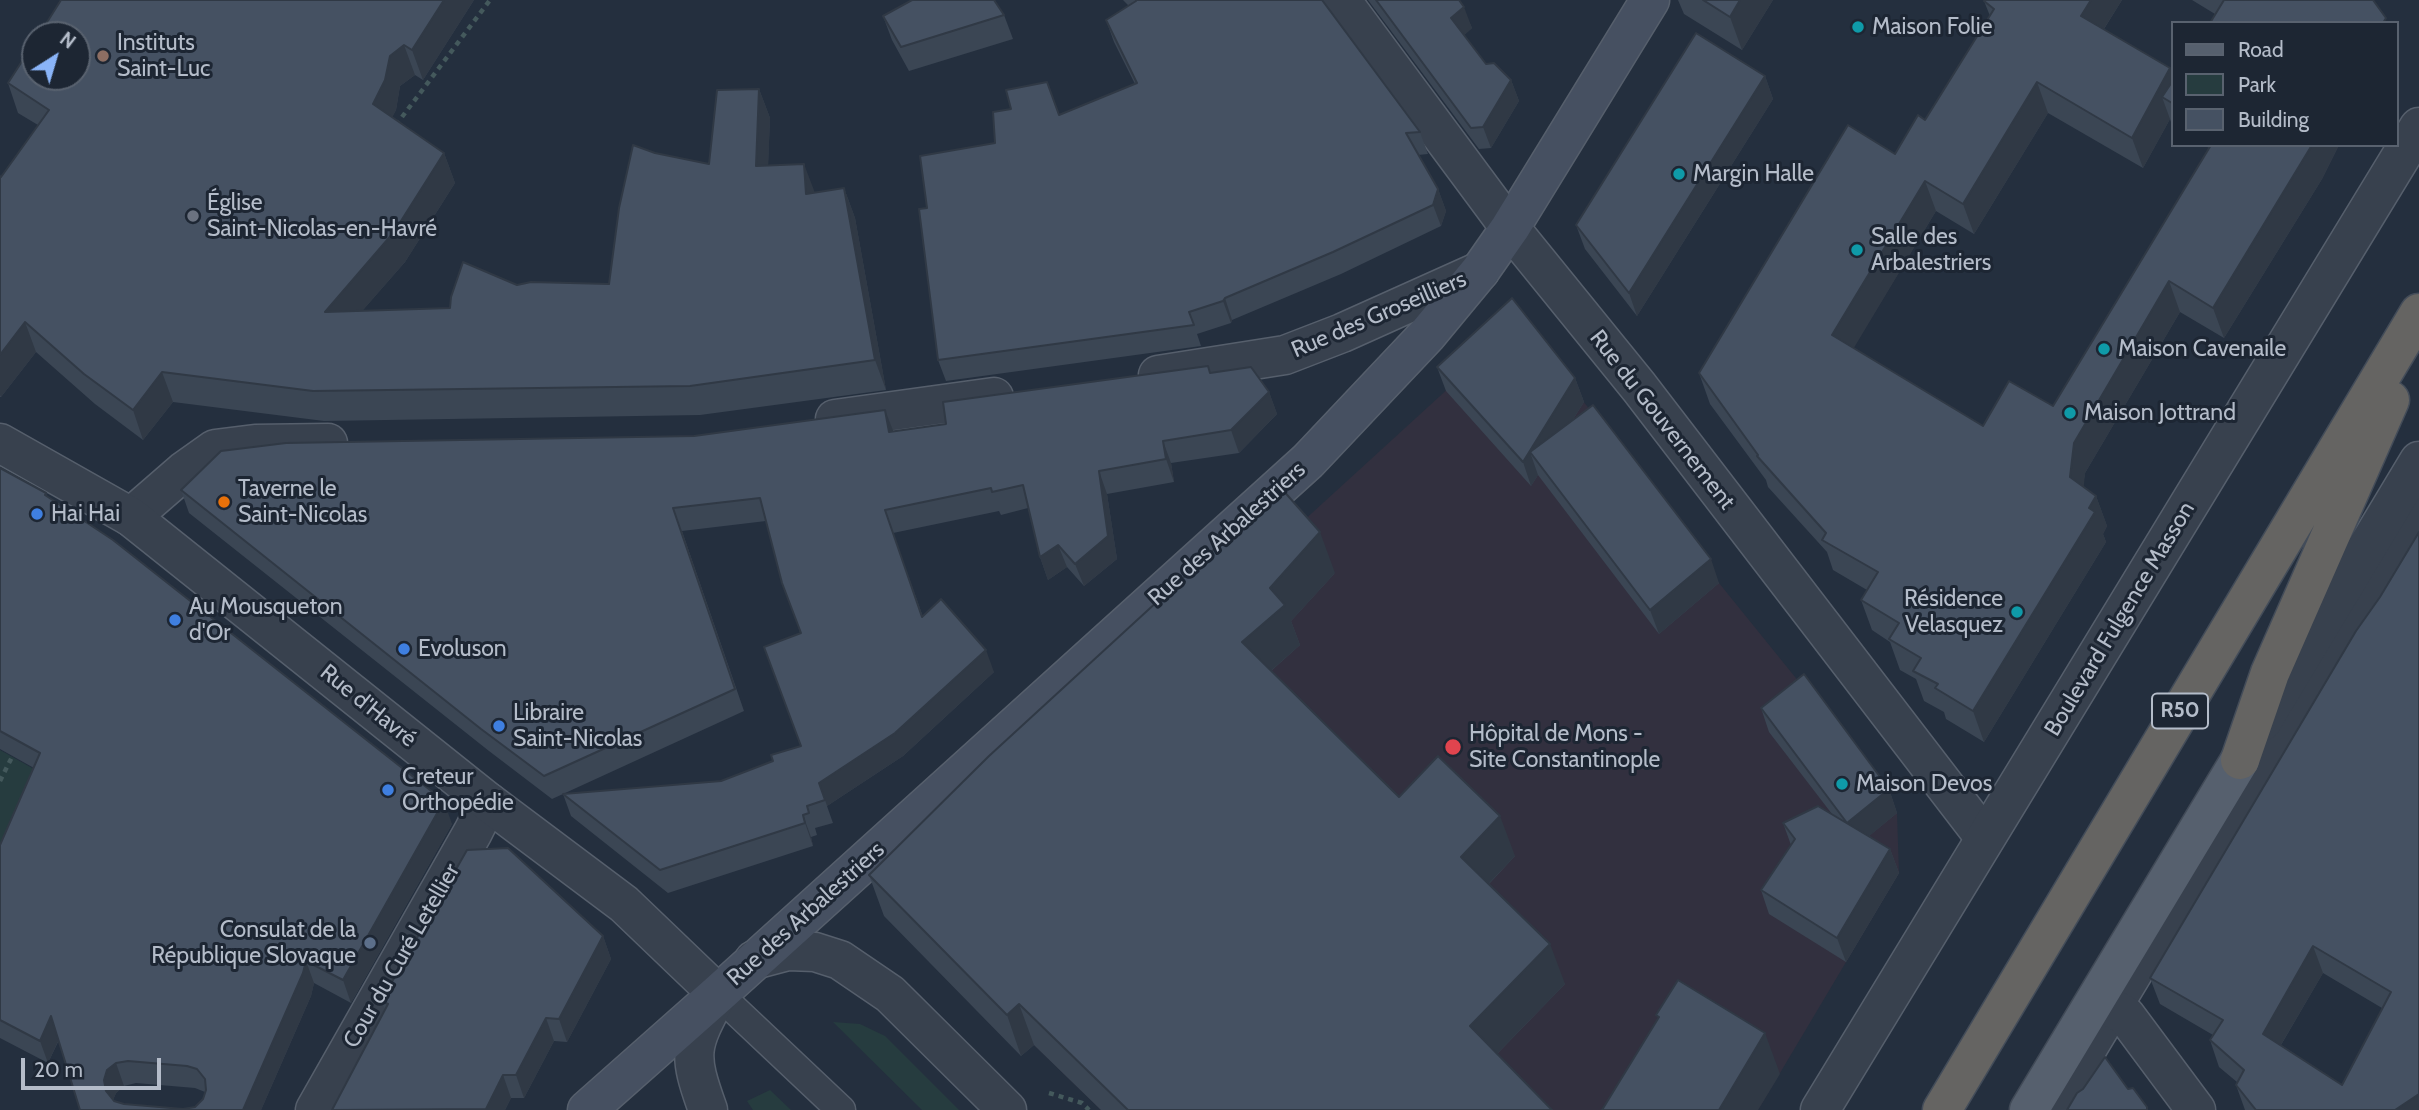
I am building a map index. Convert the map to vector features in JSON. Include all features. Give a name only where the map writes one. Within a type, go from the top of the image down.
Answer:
[{"type":"highway","name":"R50","points":[[1942,1110],[2419,313]]},
{"type":"highway","points":[[2240,760],[2270,673],[2391,398],[2419,341]]},
{"type":"main road","name":"Rue des Arbalestriers","points":[[587,1110],[1308,461],[1427,335],[1480,271],[1510,228],[1650,0]]},
{"type":"main road","points":[[2029,1110],[2108,1004],[2240,760]]},
{"type":"street","name":"Rue du Gouvernement","points":[[1341,0],[1510,228],[1647,398],[1985,838]]},
{"type":"street","name":"Boulevard Fulgence Masson","points":[[1820,1110],[2419,127]]},
{"type":"street","name":"Rue des Groseilliers","points":[[1126,379],[1285,355],[1342,333],[1480,271]]},
{"type":"street","points":[[798,424],[1030,392]]},
{"type":"street","points":[[131,517],[184,471],[215,449],[256,444],[367,442]]},
{"type":"street","name":"Rue d'Havré","points":[[0,443],[131,517],[488,802],[624,904],[718,994]]},
{"type":"street","points":[[2240,760],[2419,461]]},
{"type":"street","name":"Cour du Curé Letellier","points":[[315,1110],[488,802]]},
{"type":"street","points":[[754,960],[788,951],[815,952],[840,960],[890,994],[1007,1110]]},
{"type":"street","points":[[708,1110],[697,1080],[692,1055],[699,1031],[718,994]]},
{"type":"street","points":[[2108,1004],[2126,1016],[2196,1110]]},
{"type":"lane","points":[[2056,1110],[2108,1004],[2218,839],[2419,508]]},
{"type":"lane","points":[[2218,839],[2240,760]]},
{"type":"lane","points":[[718,994],[841,1110]]},
{"type":"path","points":[[395,126],[490,0]]},
{"type":"path","points":[[0,781],[12,757]]},
{"type":"path","points":[[1049,1093],[1082,1103],[1089,1110]]},
{"type":"shaded area","name":"Hôpital de Mons - Site Constantinople","points":[[1521,322],[1605,429],[1719,583],[1812,698],[1897,813],[1899,873],[1758,1110],[1101,1110],[1034,1045],[1277,545]]},
{"type":"green space","points":[[0,750],[48,777],[0,886]]},
{"type":"green space","points":[[833,1022],[860,1024],[885,1036],[959,1110],[922,1110]]},
{"type":"green space","points":[[770,1090],[791,1110],[753,1110],[747,1101]]},
{"type":"building","points":[[61,0],[444,0],[412,50],[404,45],[390,56],[385,80],[373,104],[444,153],[394,232],[325,312],[450,308],[463,262],[517,285],[531,282],[609,284],[619,208],[633,145],[655,153],[709,164],[717,90],[759,89],[756,166],[804,164],[806,194],[844,188],[875,360],[690,386],[313,391],[162,372],[133,410],[84,374],[25,322],[0,355],[0,176],[49,110],[8,83],[21,63],[21,91],[91,91],[91,21],[48,21]]},
{"type":"building","points":[[912,0],[994,0],[1004,15],[901,47],[883,16]]},
{"type":"building","points":[[1136,0],[1322,0],[1420,132],[1406,133],[1438,189],[1433,205],[1223,301],[1189,312],[1194,325],[938,360],[919,209],[927,208],[920,156],[995,143],[993,112],[1011,109],[1006,90],[1047,82],[1059,115],[1137,83],[1106,20]]},
{"type":"building","points":[[1376,0],[1459,0],[1464,7],[1451,18],[1486,64],[1494,63],[1511,80],[1483,127],[1471,128]]},
{"type":"building","points":[[1703,0],[1740,0],[1730,17]]},
{"type":"building","points":[[2091,0],[2081,16],[2170,68],[2132,138],[2037,82],[1963,204],[1925,181],[1832,335],[1983,426],[2009,381],[2053,406],[2210,147],[2311,147],[2213,308],[2169,281],[2074,443],[2070,477],[2096,496],[2089,508],[2095,512],[1973,711],[1935,688],[1938,684],[1913,671],[1921,658],[1889,639],[1899,623],[1861,600],[1878,572],[1822,540],[1826,533],[1757,456],[1699,373],[1848,125],[1895,154],[1918,115],[1925,120],[1994,9],[1984,1]]},
{"type":"building","points":[[2224,0],[2373,0],[2386,18],[2384,21],[2211,21]]},
{"type":"building","name":"Margin Halle","points":[[1696,33],[1765,76],[1629,293],[1576,225]]},
{"type":"building","points":[[2170,85],[2170,102],[2162,97]]},
{"type":"building","points":[[1512,298],[1575,378],[1523,462],[1437,367]]},
{"type":"building","points":[[1208,366],[1210,373],[1251,367],[1269,392],[1231,430],[1163,441],[1166,459],[1099,471],[1108,536],[1075,564],[1058,545],[1040,557],[1023,485],[992,492],[991,488],[885,510],[922,617],[941,599],[986,650],[895,733],[819,783],[825,800],[807,806],[809,813],[803,815],[805,823],[660,870],[563,794],[721,781],[773,761],[771,755],[801,746],[764,647],[801,633],[782,583],[760,498],[673,508],[735,689],[544,776],[181,490],[221,451],[286,443],[694,436],[885,410],[889,432],[946,424],[943,402]]},
{"type":"building","points":[[1593,405],[1711,559],[1650,610],[1530,452]]},
{"type":"building","points":[[0,468],[46,493],[45,495],[113,540],[444,801],[343,980],[306,961],[243,1110],[80,1110],[51,1016],[40,1041],[0,1020],[0,845],[40,753],[0,731]],"holes":[[[128,1061],[197,1069],[205,1079],[203,1099],[195,1107],[183,1109],[124,1104],[114,1101],[106,1091],[104,1080],[107,1070],[116,1063]]]},
{"type":"building","points":[[1281,488],[1320,532],[1270,588],[1285,605],[1242,642],[1399,797],[1438,756],[1500,816],[1461,857],[1550,944],[1470,1026],[1552,1110],[1128,1110],[1019,1004],[1007,1015],[869,875],[989,756]]},
{"type":"building","points":[[2419,532],[2419,1094],[2395,1110],[2256,1110],[2236,1085],[2244,1070],[2210,1040],[2223,1020],[2150,978],[2356,631]],"holes":[[[2313,946],[2391,992],[2342,1085],[2263,1034]]]},
{"type":"building","name":"Maison Devos","points":[[1804,674],[1889,789],[1847,823],[1761,708]]},
{"type":"building","points":[[1818,806],[1890,849],[1837,938],[1761,890],[1795,839],[1783,823]]},
{"type":"building","points":[[508,848],[603,936],[559,1019],[546,1018],[516,1075],[503,1075],[486,1109],[332,1110],[388,1004],[381,1001],[467,850]]},
{"type":"building","points":[[1678,980],[1765,1033],[1719,1110],[1602,1110],[1659,1017],[1656,1015]]},
{"type":"building","points":[[2105,1057],[2128,1089],[2133,1088],[2147,1110],[2067,1110]]},
{"type":"place","name":"Maison Folie","points":[[1858,27]]},
{"type":"place","name":"Instituts Saint-Luc","points":[[103,56]]},
{"type":"place","name":"Margin Halle","points":[[1679,174]]},
{"type":"place","name":"Église Saint-Nicolas-en-Havré","points":[[193,216]]},
{"type":"place","name":"Salle des Arbalestriers","points":[[1857,250]]},
{"type":"place","name":"Maison Cavenaile","points":[[2104,349]]},
{"type":"place","name":"Maison Jottrand","points":[[2070,413]]},
{"type":"place","name":"Taverne le Saint-Nicolas","points":[[224,502]]},
{"type":"place","name":"Hai Hai","points":[[37,514]]},
{"type":"place","name":"Résidence Velasquez","points":[[2017,612]]},
{"type":"place","name":"Au Mousqueton d'Or","points":[[175,620]]},
{"type":"place","name":"Evoluson","points":[[404,649]]},
{"type":"place","name":"Libraire Saint-Nicolas","points":[[499,726]]},
{"type":"place","name":"Hôpital de Mons - Site Constantinople","points":[[1453,747]]},
{"type":"place","name":"Maison Devos","points":[[1842,784]]},
{"type":"place","name":"Creteur Orthopédie","points":[[388,790]]},
{"type":"place","name":"Consulat de la République Slovaque","points":[[370,943]]}]
